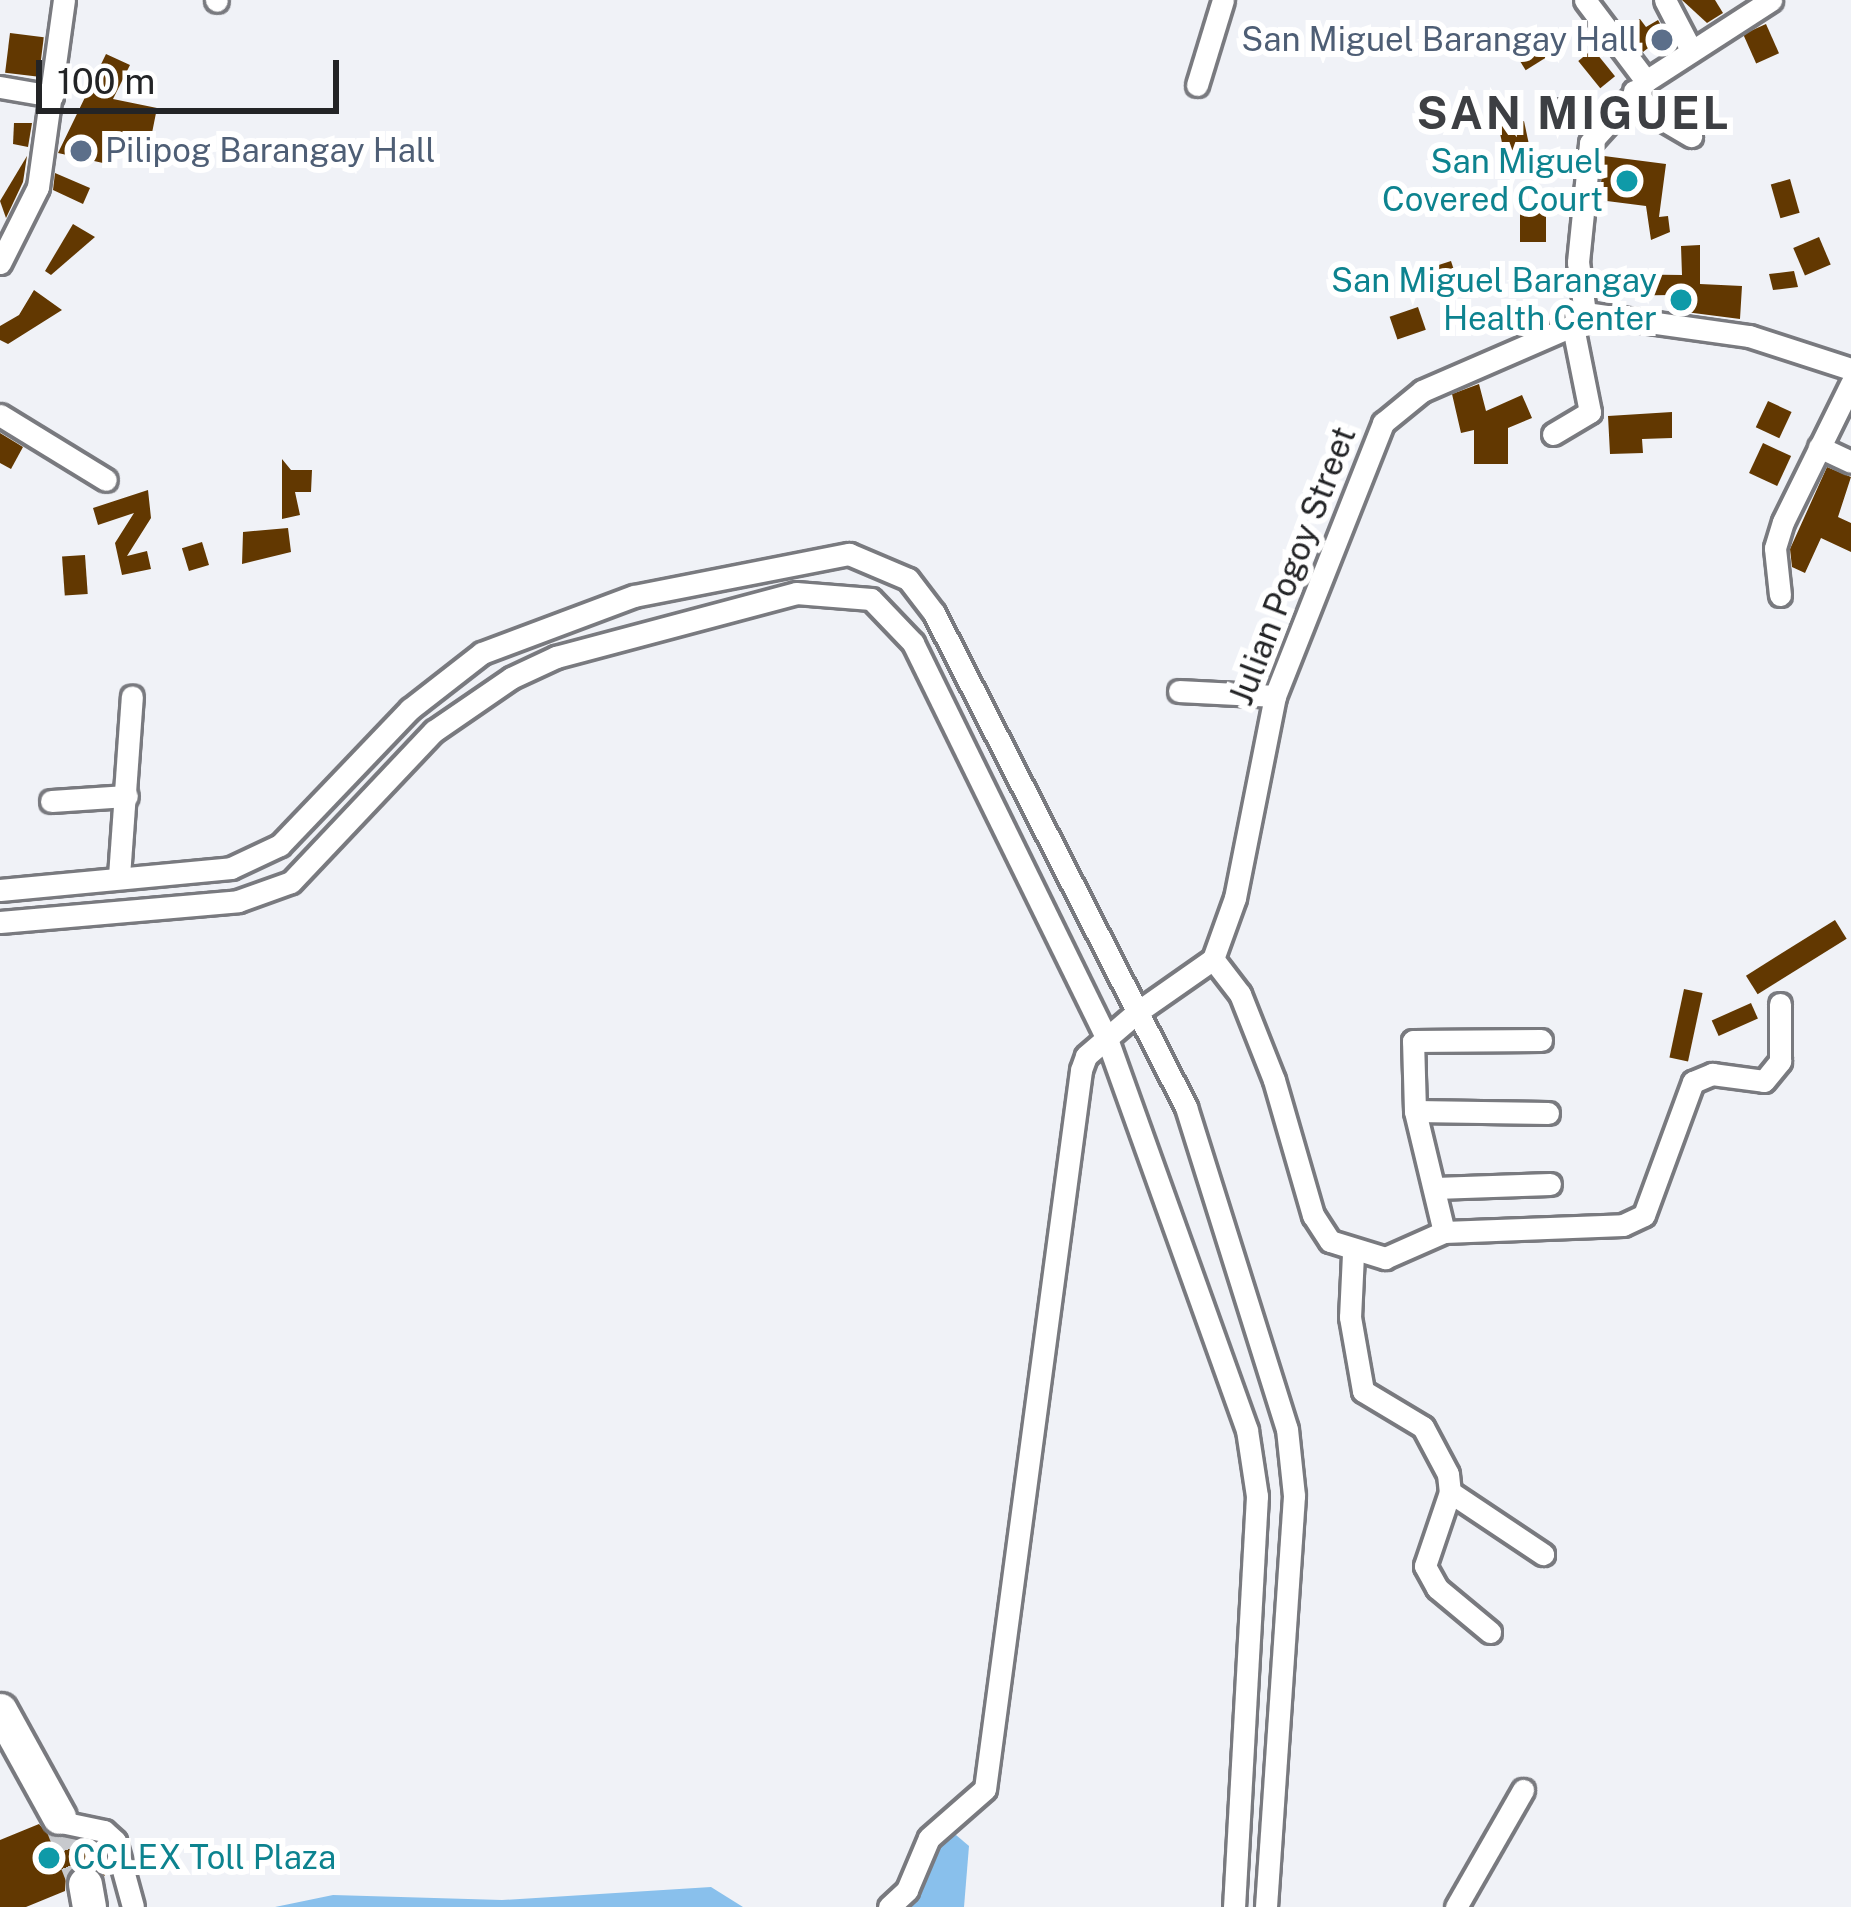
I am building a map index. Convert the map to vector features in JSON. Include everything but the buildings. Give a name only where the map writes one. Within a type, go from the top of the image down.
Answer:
[{"type":"highway","points":[[0,1710],[60,1819]]},
{"type":"street","points":[[0,263],[38,187],[64,0]]},
{"type":"street","points":[[1197,85],[1223,0]]},
{"type":"street","points":[[1585,0],[1655,116],[1691,136]]},
{"type":"street","points":[[1665,0],[1690,48]]},
{"type":"street","points":[[1553,434],[1590,412],[1579,320],[1582,172],[1602,124],[1640,86],[1690,48],[1771,0]]},
{"type":"street","points":[[0,87],[52,96]]},
{"type":"street","points":[[1560,110],[1602,124]]},
{"type":"street","points":[[1579,320],[1749,336],[1851,369]]},
{"type":"street","name":"Julian Pogoy Street","points":[[1213,959],[1235,898],[1275,696],[1365,459],[1393,410],[1579,320]]},
{"type":"street","points":[[1780,595],[1775,548],[1851,384]]},
{"type":"street","points":[[0,415],[106,480]]},
{"type":"street","points":[[1819,447],[1851,462]]},
{"type":"street","points":[[0,890],[231,868],[280,844],[410,709],[482,653],[634,596],[849,554],[908,579],[934,613],[1186,1107],[1287,1429],[1294,1496],[1266,1907]]},
{"type":"street","points":[[0,922],[238,901],[291,882],[434,731],[511,678],[663,625],[796,593],[842,591],[871,599],[913,643],[1107,1039],[1247,1430],[1257,1496],[1234,1907]]},
{"type":"street","points":[[1179,691],[1275,696]]},
{"type":"street","points":[[119,876],[131,696]]},
{"type":"street","points":[[51,801],[127,796]]},
{"type":"street","points":[[889,1907],[907,1890],[929,1838],[985,1789],[1081,1070],[1107,1039],[1213,959],[1240,994],[1274,1080],[1313,1215],[1330,1240],[1353,1254],[1385,1258],[1444,1232],[1623,1225],[1644,1215],[1677,1112],[1693,1082],[1712,1074],[1764,1081],[1780,1061],[1780,1004]]},
{"type":"street","points":[[1444,1232],[1415,1111],[1408,1055],[1418,1037],[1541,1040]]},
{"type":"street","points":[[1415,1111],[1548,1113]]},
{"type":"street","points":[[1435,1188],[1550,1184]]},
{"type":"street","points":[[1353,1254],[1350,1317],[1363,1391],[1423,1426],[1438,1446],[1450,1492],[1425,1566],[1437,1588],[1490,1632]]},
{"type":"street","points":[[1450,1492],[1544,1554]]},
{"type":"street","points":[[1456,1907],[1523,1790]]},
{"type":"street","points":[[60,1819],[104,1831],[115,1841],[133,1907]]},
{"type":"water","points":[[956,1835],[969,1846],[964,1907],[896,1907],[931,1844]]},
{"type":"water","points":[[711,1887],[743,1907],[275,1907],[333,1895],[502,1900]]},
{"type":"tunnel","points":[[59,1817],[85,1884]]},
{"type":"place","name":"San Miguel Barangay Hall","points":[[1662,40]]},
{"type":"place","name":"Pilipog Barangay Hall","points":[[81,151]]},
{"type":"place","name":"San Miguel Covered Court","points":[[1627,181]]},
{"type":"place","name":"San Miguel Barangay Health Center","points":[[1681,300]]},
{"type":"place","name":"CCLEX Toll Plaza","points":[[49,1858]]},
{"type":"district","name":"SAN MIGUEL","points":[[1574,113]]}]
